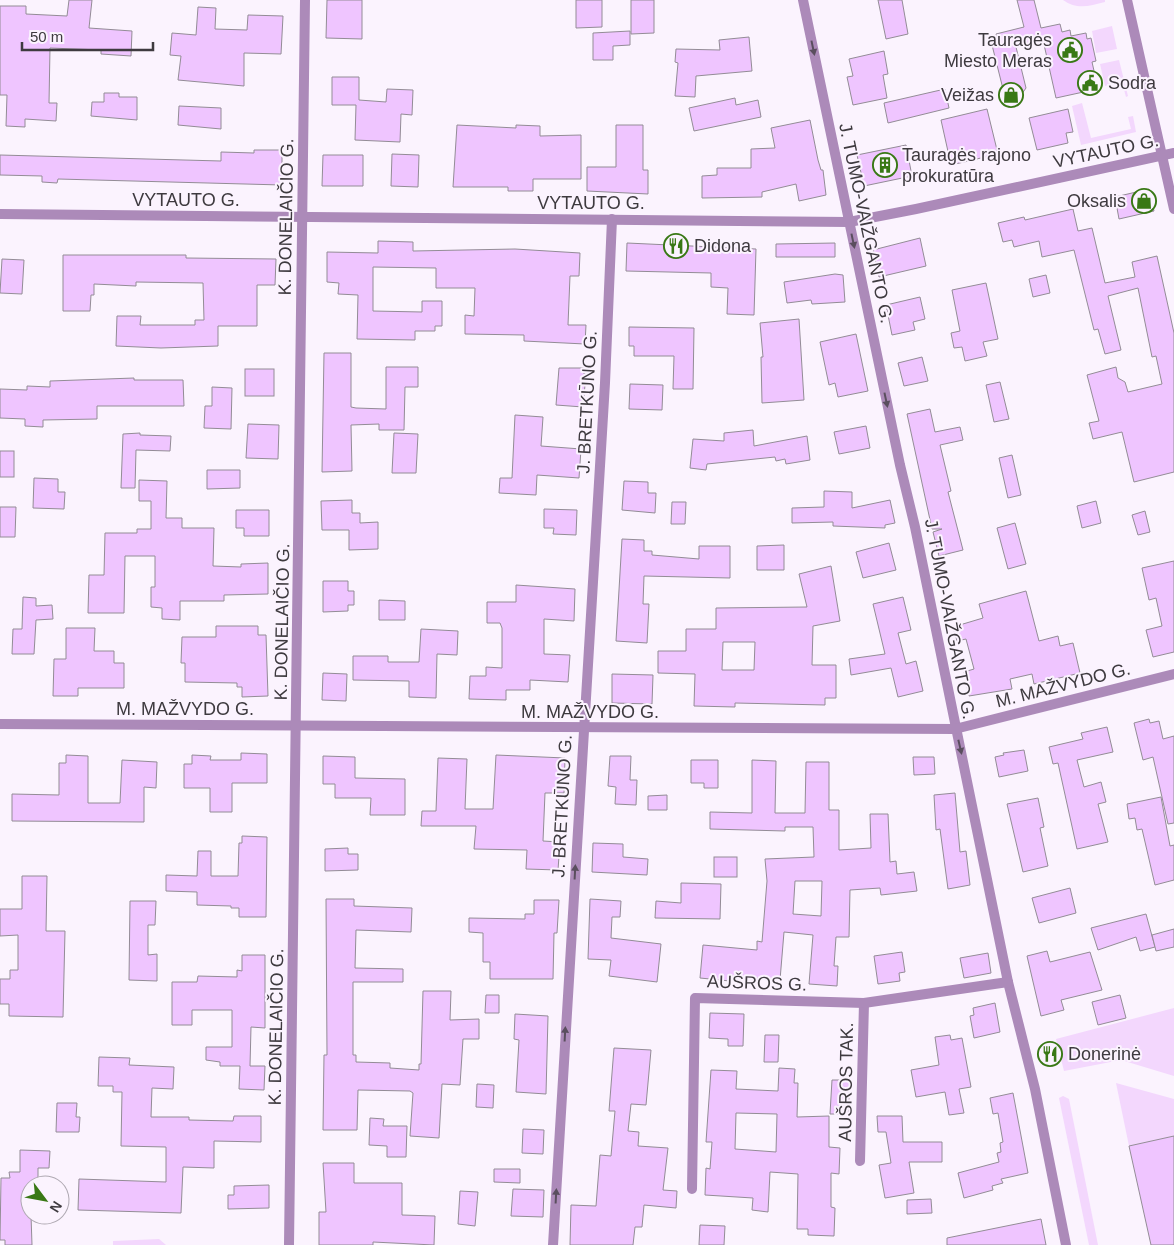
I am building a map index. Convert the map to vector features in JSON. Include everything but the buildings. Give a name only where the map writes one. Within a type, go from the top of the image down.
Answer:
[{"type":"street","name":"K. DONELAIČIO G.","points":[[289,1245],[305,0]]},
{"type":"street","name":"J. TUMO-VAIŽGANTO G.","points":[[803,0],[915,526],[1008,982],[1035,1090],[1066,1245]]},
{"type":"street","points":[[1127,0],[1174,209]]},
{"type":"street","name":"VYTAUTO G.","points":[[0,214],[849,222],[1174,153]]},
{"type":"street","name":"J. BRETKŪNO G.","points":[[553,1245],[605,383],[612,219]]},
{"type":"street","name":"M. MAŽVYDO G.","points":[[0,724],[955,729],[1174,674]]},
{"type":"street","name":"AUŠROS G.","points":[[692,1190],[695,998],[864,1003],[1008,982]]},
{"type":"street","name":"AUŠROS TAK.","points":[[860,1161],[864,1003]]},
{"type":"shaded area","points":[[1063,0],[1105,0],[1105,2],[1078,6]]},
{"type":"shaded area","points":[[1112,26],[1117,49],[1096,53],[1092,31]]},
{"type":"shaded area","points":[[1119,60],[1128,96],[1126,97],[1122,82],[1105,86],[1100,64]]},
{"type":"shaded area","points":[[1082,103],[1091,138],[1131,129],[1128,117],[1133,116],[1136,132],[1081,145],[1072,106]]},
{"type":"shaded area","points":[[1174,1008],[1174,1076],[1121,1060],[1064,1071],[1056,1039]]},
{"type":"shaded area","points":[[1116,1083],[1174,1099],[1174,1136],[1129,1146]]},
{"type":"shaded area","points":[[1063,1096],[1069,1099],[1098,1245],[1089,1245],[1059,1098]]},
{"type":"shaded area","points":[[159,1239],[166,1245],[113,1245],[113,1241]]},
{"type":"place","name":"Tauragės Miesto Meras","points":[[1070,50]]},
{"type":"place","name":"Sodra","points":[[1090,83]]},
{"type":"place","name":"Veižas","points":[[1011,95]]},
{"type":"place","name":"Tauragės rajono prokuratūra","points":[[885,165]]},
{"type":"place","name":"Oksalis","points":[[1144,201]]},
{"type":"place","name":"Didona","points":[[676,246]]},
{"type":"place","name":"Donerinė","points":[[1050,1054]]}]
